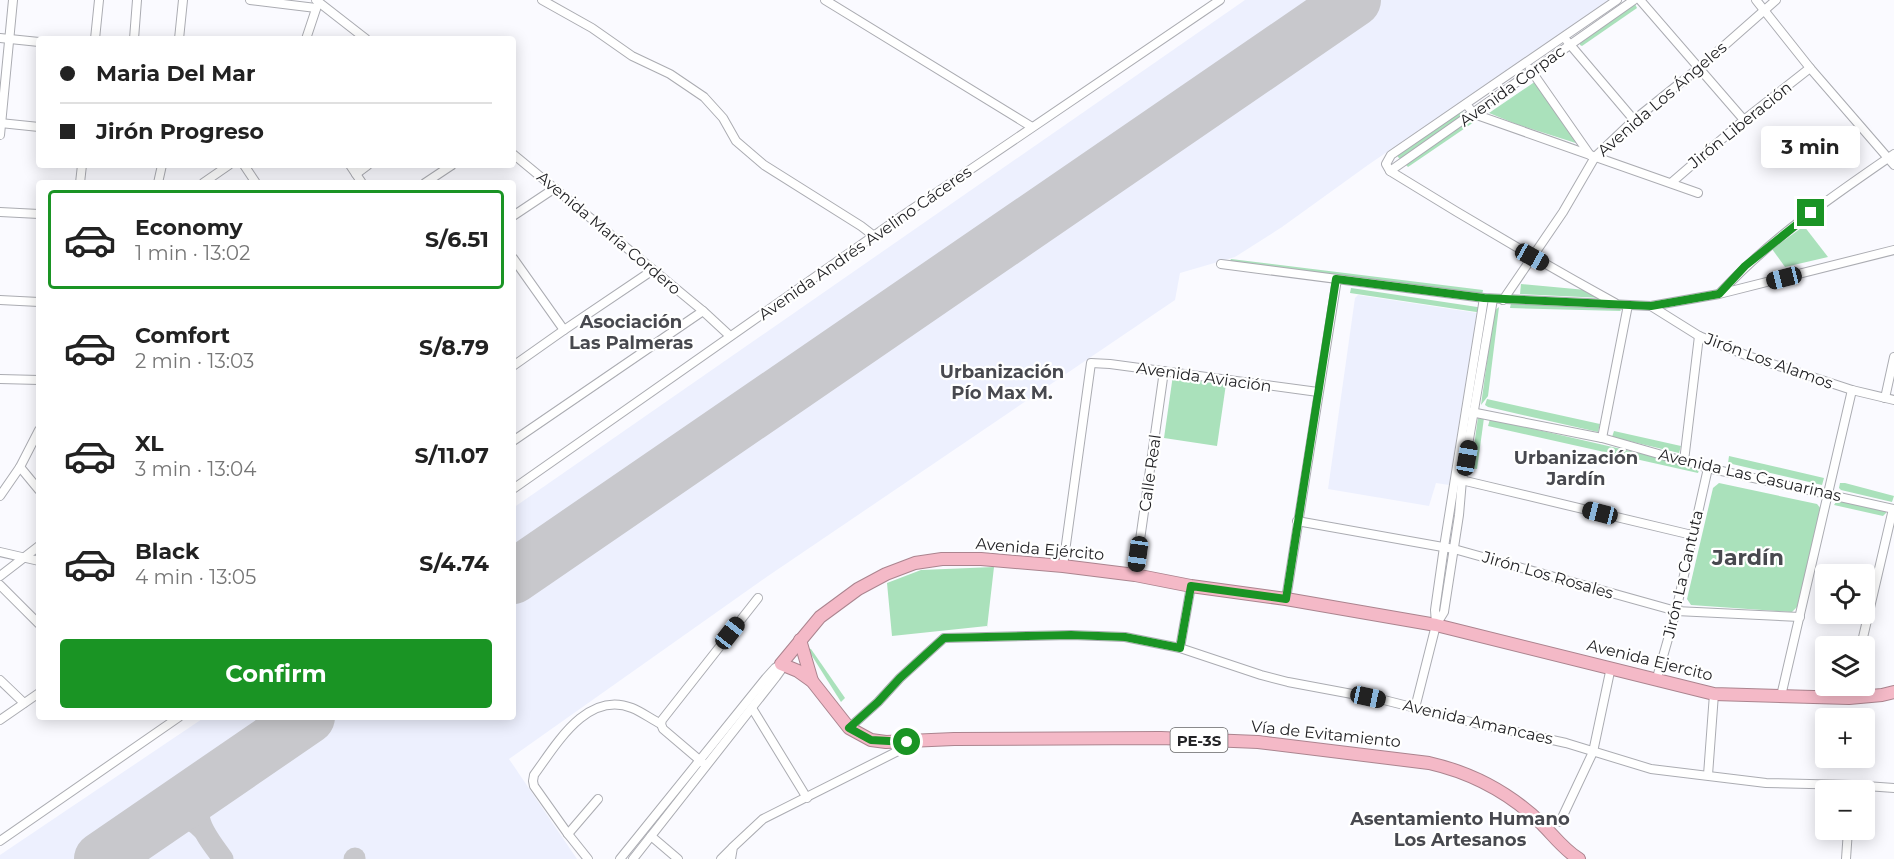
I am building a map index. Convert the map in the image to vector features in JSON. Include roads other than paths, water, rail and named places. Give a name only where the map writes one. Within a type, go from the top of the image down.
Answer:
[{"type":"highway","name":"Avenida Ejército","points":[[781,664],[820,616],[858,589],[886,574],[915,563],[942,559],[981,559],[1135,575],[1436,625]]},
{"type":"highway","name":"Avenida Ejercito","points":[[1436,625],[1714,694],[1781,696],[1815,694]]},
{"type":"highway","name":"Vía de Evitamiento","points":[[800,640],[812,681]]},
{"type":"highway","name":"Vía de Evitamiento","points":[[781,664],[798,670],[812,681],[849,728],[871,740],[886,742],[954,739],[1161,738],[1258,742],[1429,763],[1455,769],[1501,791],[1521,805],[1557,841],[1579,859]]},
{"type":"highway","name":"Avenida Ejercito","points":[[1875,694],[1890,695]]},
{"type":"street","points":[[0,135],[13,0]]},
{"type":"street","points":[[95,36],[99,0]]},
{"type":"street","points":[[134,36],[137,0]]},
{"type":"street","points":[[179,36],[183,0]]},
{"type":"street","points":[[250,0],[316,3],[362,36]]},
{"type":"street","points":[[542,0],[592,28],[632,56],[669,74],[704,97],[723,118],[736,141],[764,165],[874,236]]},
{"type":"street","points":[[825,0],[1032,128]]},
{"type":"street","name":"Avenida Andrés Avelino Cáceres","points":[[516,487],[874,236],[1220,0]]},
{"type":"street","name":"Avenida Corpac","points":[[1617,0],[1391,155],[1387,161],[1387,167],[1390,171],[1634,0]]},
{"type":"street","points":[[1640,0],[1744,120]]},
{"type":"street","points":[[1756,0],[1810,68],[1891,156],[1894,165]]},
{"type":"street","name":"Avenida Los Ángeles","points":[[1503,300],[1563,212],[1593,156],[1776,0]]},
{"type":"street","points":[[307,36],[316,3]]},
{"type":"street","points":[[1563,36],[1634,120]]},
{"type":"street","points":[[0,38],[36,42]]},
{"type":"street","points":[[1526,63],[1593,156]]},
{"type":"street","name":"Jirón Liberación","points":[[1671,183],[1744,120],[1810,68]]},
{"type":"street","points":[[1466,104],[1474,114],[1698,193]]},
{"type":"street","points":[[0,123],[36,127]]},
{"type":"street","name":"Avenida María Cordero","points":[[516,156],[730,336]]},
{"type":"street","points":[[1719,294],[1745,266],[1803,219],[1891,156]]},
{"type":"street","points":[[207,180],[225,168]]},
{"type":"street","points":[[430,180],[448,168]]},
{"type":"street","points":[[1390,171],[1532,257],[1617,304]]},
{"type":"street","points":[[516,214],[555,188]]},
{"type":"street","points":[[0,212],[36,214]]},
{"type":"street","points":[[1221,264],[1503,300],[1651,306],[1719,294],[1894,250]]},
{"type":"street","points":[[516,262],[564,330]]},
{"type":"street","points":[[516,364],[653,270]]},
{"type":"street","points":[[1286,599],[1336,279]]},
{"type":"street","points":[[1436,625],[1444,612],[1454,549],[1466,411],[1484,298]]},
{"type":"street","points":[[1416,708],[1436,625],[1435,610],[1444,547],[1475,412],[1493,299]]},
{"type":"street","points":[[0,300],[36,302]]},
{"type":"street","points":[[1602,438],[1628,305]]},
{"type":"street","name":"Jirón Los Alamos","points":[[1651,306],[1699,336],[1748,356],[1852,390],[1890,399]]},
{"type":"street","points":[[516,439],[703,311]]},
{"type":"street","points":[[1684,461],[1699,336]]},
{"type":"street","points":[[1890,399],[1894,357]]},
{"type":"street","name":"Avenida Aviación","points":[[1063,566],[1091,363],[1318,392]]},
{"type":"street","name":"Calle Real","points":[[1135,575],[1164,372]]},
{"type":"street","points":[[0,379],[36,380]]},
{"type":"street","points":[[1781,696],[1852,390]]},
{"type":"street","name":"Avenida Las Casuarinas","points":[[1466,411],[1602,438],[1708,468],[1894,509]]},
{"type":"street","points":[[0,496],[20,467],[36,436]]},
{"type":"street","points":[[20,467],[36,486]]},
{"type":"street","name":"Jirón La Cantuta","points":[[1656,681],[1676,611],[1708,468]]},
{"type":"street","points":[[1459,479],[1692,535]]},
{"type":"street","points":[[1863,636],[1894,509]]},
{"type":"street","name":"Jirón Los Rosales","points":[[1297,521],[1454,549],[1676,611],[1800,617]]},
{"type":"street","points":[[0,576],[36,548]]},
{"type":"street","points":[[0,552],[36,560]]},
{"type":"street","points":[[0,585],[36,620]]},
{"type":"street","points":[[1180,648],[1191,586]]},
{"type":"street","points":[[661,724],[758,598]]},
{"type":"street","name":"Avenida Amancaes","points":[[849,728],[944,638],[1082,635],[1125,637],[1180,648],[1288,682],[1365,696],[1566,743],[1651,770],[1766,783],[1815,786]]},
{"type":"street","name":"Avenida Ejército","points":[[620,859],[752,708],[781,670],[781,664]]},
{"type":"street","name":"Avenida Ejército","points":[[633,859],[766,678],[781,664]]},
{"type":"street","points":[[1560,822],[1593,752],[1611,667]]},
{"type":"street","points":[[0,680],[24,703]]},
{"type":"street","points":[[1708,775],[1714,694]]},
{"type":"street","points":[[0,720],[36,695]]},
{"type":"street","points":[[588,859],[534,786],[533,781],[534,775],[561,740],[588,712],[598,707],[618,705],[630,707],[661,724],[663,729],[703,763]]},
{"type":"street","points":[[752,708],[807,798]]},
{"type":"street","points":[[0,841],[175,720]]},
{"type":"street","points":[[721,859],[763,819],[918,741]]},
{"type":"street","name":"Avenida Amancaes","points":[[1875,788],[1894,788]]},
{"type":"street","points":[[568,834],[598,799]]},
{"type":"street","points":[[651,836],[678,859]]},
{"type":"street","points":[[1846,859],[1847,840]]},
{"type":"street","points":[[731,859],[733,847]]},
{"type":"district","name":"Asociación Las Palmeras","points":[[631,332]]},
{"type":"district","name":"Urbanización Pío Max M.","points":[[1002,382]]},
{"type":"district","name":"Urbanización Jardín","points":[[1576,468]]},
{"type":"district","name":"Jardín","points":[[1748,557]]},
{"type":"district","name":"Asentamiento Humano Los Artesanos","points":[[1460,829]]}]
